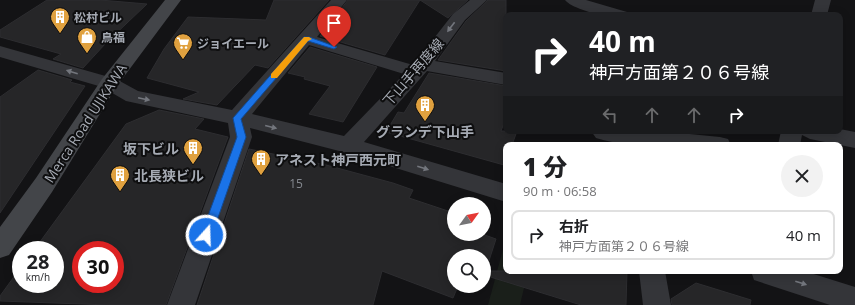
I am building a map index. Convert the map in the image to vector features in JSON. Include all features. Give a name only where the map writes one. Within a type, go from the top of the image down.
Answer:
[{"type":"street","name":"Merca Road UJIKAWA","points":[[0,247],[44,185],[109,83],[173,0]]},
{"type":"street","points":[[237,118],[339,0]]},
{"type":"street","name":"下山手再度線","points":[[348,145],[420,68],[459,17],[479,0]]},
{"type":"street","points":[[573,0],[611,12]]},
{"type":"street","points":[[820,12],[823,0]]},
{"type":"street","points":[[306,39],[420,68],[503,79]]},
{"type":"street","points":[[0,51],[109,83],[133,96],[237,118],[348,145],[503,192]]},
{"type":"street","points":[[181,305],[241,137],[237,118]]},
{"type":"street","points":[[612,134],[690,142]]},
{"type":"street","points":[[825,134],[855,140]]},
{"type":"street","points":[[652,274],[656,305]]},
{"type":"street","points":[[775,274],[855,300]]},
{"type":"shaded area","points":[[503,249],[503,274],[527,274],[520,305],[488,305]]},
{"type":"building","points":[[47,0],[100,0],[147,4],[106,43],[83,68],[53,59],[61,54],[0,37],[0,30]]},
{"type":"building","points":[[274,0],[329,0],[268,68],[255,65],[217,105],[183,99],[199,92],[147,78],[164,49],[188,17],[266,20]]},
{"type":"building","points":[[348,0],[420,0],[385,55],[320,36]]},
{"type":"building","points":[[420,0],[468,0],[448,18]]},
{"type":"building","points":[[488,0],[506,0],[506,12],[503,12],[503,71],[438,60],[466,21]]},
{"type":"building","points":[[310,47],[377,67],[343,122],[309,114],[330,86],[304,79],[305,77],[288,73]]},
{"type":"building","points":[[38,70],[72,80],[70,82],[85,86],[0,213],[0,97]]},
{"type":"building","points":[[429,73],[503,85],[503,126],[501,131],[503,131],[503,134],[516,134],[513,142],[503,142],[503,165],[386,132],[398,112],[404,113]]},
{"type":"building","points":[[159,110],[204,119],[195,129],[228,137],[166,305],[109,305],[0,301],[0,296],[12,279],[12,293],[64,293],[64,241],[41,241],[126,124]]},
{"type":"building","points":[[249,149],[326,165],[393,183],[413,190],[409,198],[447,211],[447,241],[491,241],[491,237],[496,239],[491,254],[491,249],[447,249],[447,293],[455,293],[453,298],[382,271],[373,305],[197,305]]},
{"type":"building","points":[[491,271],[503,271],[503,274],[627,274],[626,305],[581,305],[491,277]]},
{"type":"building","points":[[696,283],[751,300],[750,305],[672,305],[671,299]]},
{"type":"slow traffic","points":[[274,76],[306,39],[308,39]]},
{"type":"place","name":"松村ビル","points":[[60,34]]},
{"type":"place","name":"鳥福","points":[[87,54]]},
{"type":"place","name":"ジョイエール","points":[[183,60]]},
{"type":"place","name":"グランデ下山手","points":[[425,122]]},
{"type":"place","name":"坂下ビル","points":[[193,165]]},
{"type":"place","name":"アネスト神戸西元町","points":[[261,176]]},
{"type":"place","name":"北長狭ビル","points":[[120,192]]},
{"type":"route","points":[[206,235],[241,137],[237,118],[306,39],[334,47]]}]
